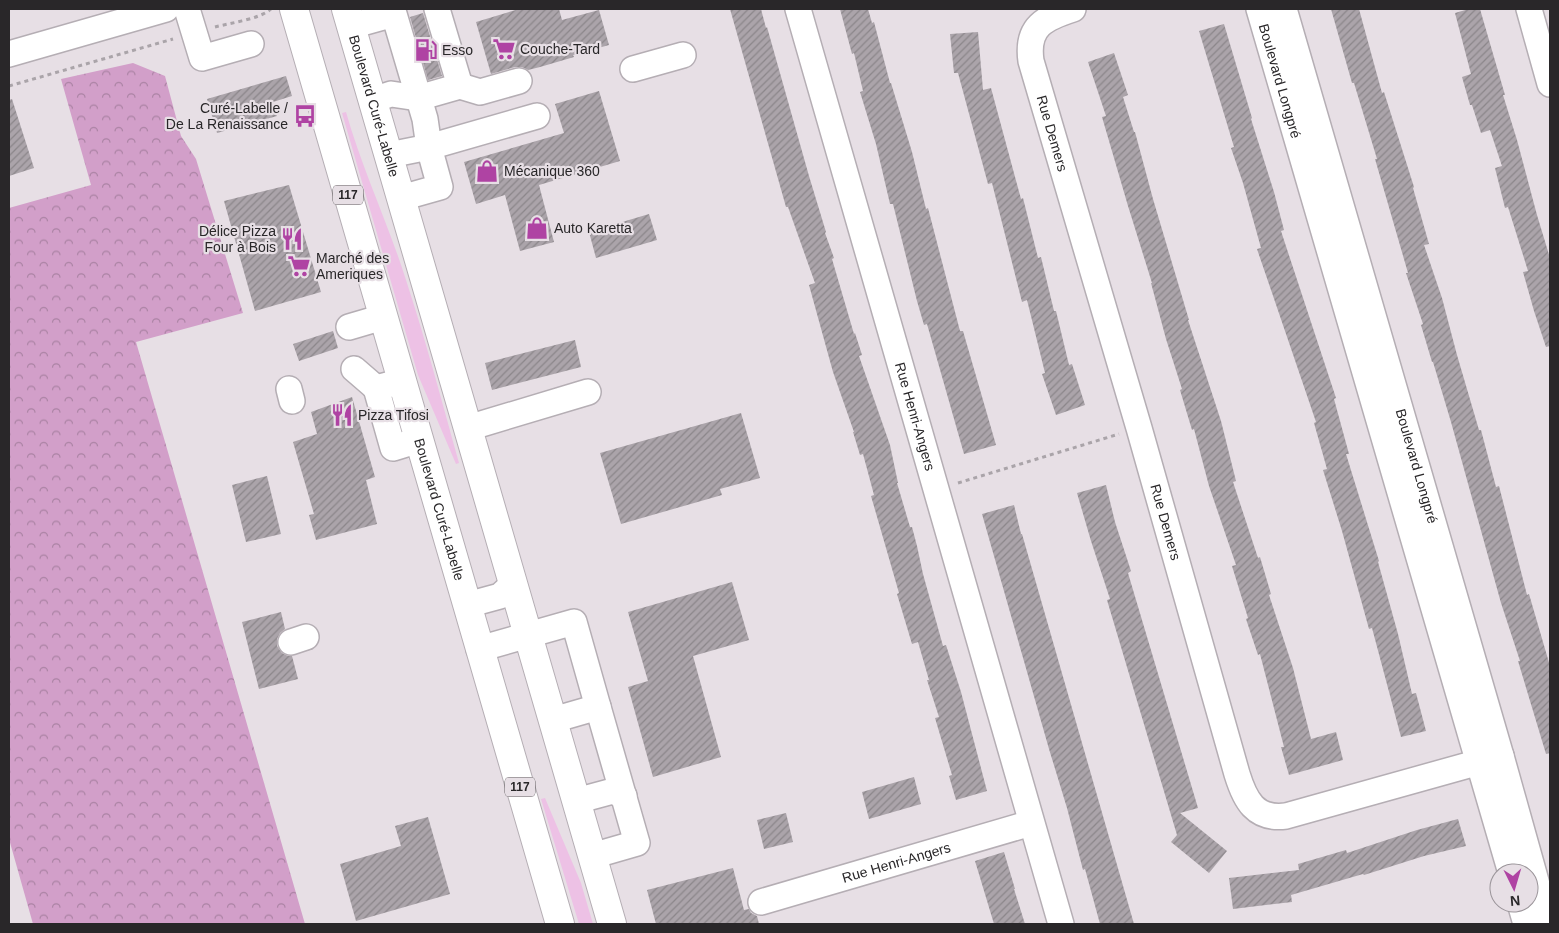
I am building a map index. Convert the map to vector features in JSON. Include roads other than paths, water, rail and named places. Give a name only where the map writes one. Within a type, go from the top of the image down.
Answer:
[{"type":"main road","name":"Boulevard Curé-Labelle","points":[[294,9],[560,924]]},
{"type":"main road","name":"Boulevard Curé-Labelle","points":[[349,18],[612,924]]},
{"type":"street","points":[[9,54],[166,9]]},
{"type":"street","points":[[187,9],[202,58],[251,44]]},
{"type":"street","points":[[437,9],[460,86]]},
{"type":"street","name":"Rue Henri-Angers","points":[[798,9],[1061,924]]},
{"type":"street","name":"Rue Demers","points":[[1073,9],[1050,17],[1038,26],[1031,38],[1031,61],[1139,428],[1244,796],[1253,808],[1259,812],[1272,816],[1286,816],[1490,759]]},
{"type":"street","name":"Boulevard Longpré","points":[[1260,9],[1490,759],[1548,924]]},
{"type":"street","name":"Boulevard Longpré","points":[[1284,9],[1490,759],[1509,863]]},
{"type":"street","points":[[1529,9],[1550,84]]},
{"type":"street","points":[[349,18],[395,11],[425,119],[429,147],[440,187],[401,198]]},
{"type":"street","points":[[633,69],[683,55]]},
{"type":"street","points":[[373,100],[391,94],[418,98],[460,86],[480,92],[518,81]]},
{"type":"street","points":[[389,155],[429,147],[538,116]]},
{"type":"street","points":[[349,327],[383,317]]},
{"type":"street","points":[[354,369],[376,388],[393,448],[419,440]]},
{"type":"street","points":[[376,388],[402,381]]},
{"type":"street","points":[[468,428],[588,392]]},
{"type":"street","points":[[467,605],[500,596],[513,584]]},
{"type":"street","points":[[479,649],[574,622],[637,843],[592,856]]},
{"type":"street","points":[[553,720],[598,707]]},
{"type":"street","points":[[576,801],[613,791],[624,796]]},
{"type":"street","name":"Rue Henri-Angers","points":[[761,902],[1031,823]]},
{"type":"place","name":"Couche-Tard","points":[[504,49]]},
{"type":"place","name":"Esso","points":[[426,50]]},
{"type":"place","name":"Curé-Labelle / De La Renaissance","points":[[305,116]]},
{"type":"place","name":"Mécanique 360","points":[[487,171]]},
{"type":"place","name":"Auto Karetta","points":[[537,228]]},
{"type":"place","name":"Délice Pizza Four à Bois","points":[[292,239]]},
{"type":"place","name":"Marché des Ameriques","points":[[299,266]]},
{"type":"place","name":"Pizza Tifosi","points":[[342,415]]}]
